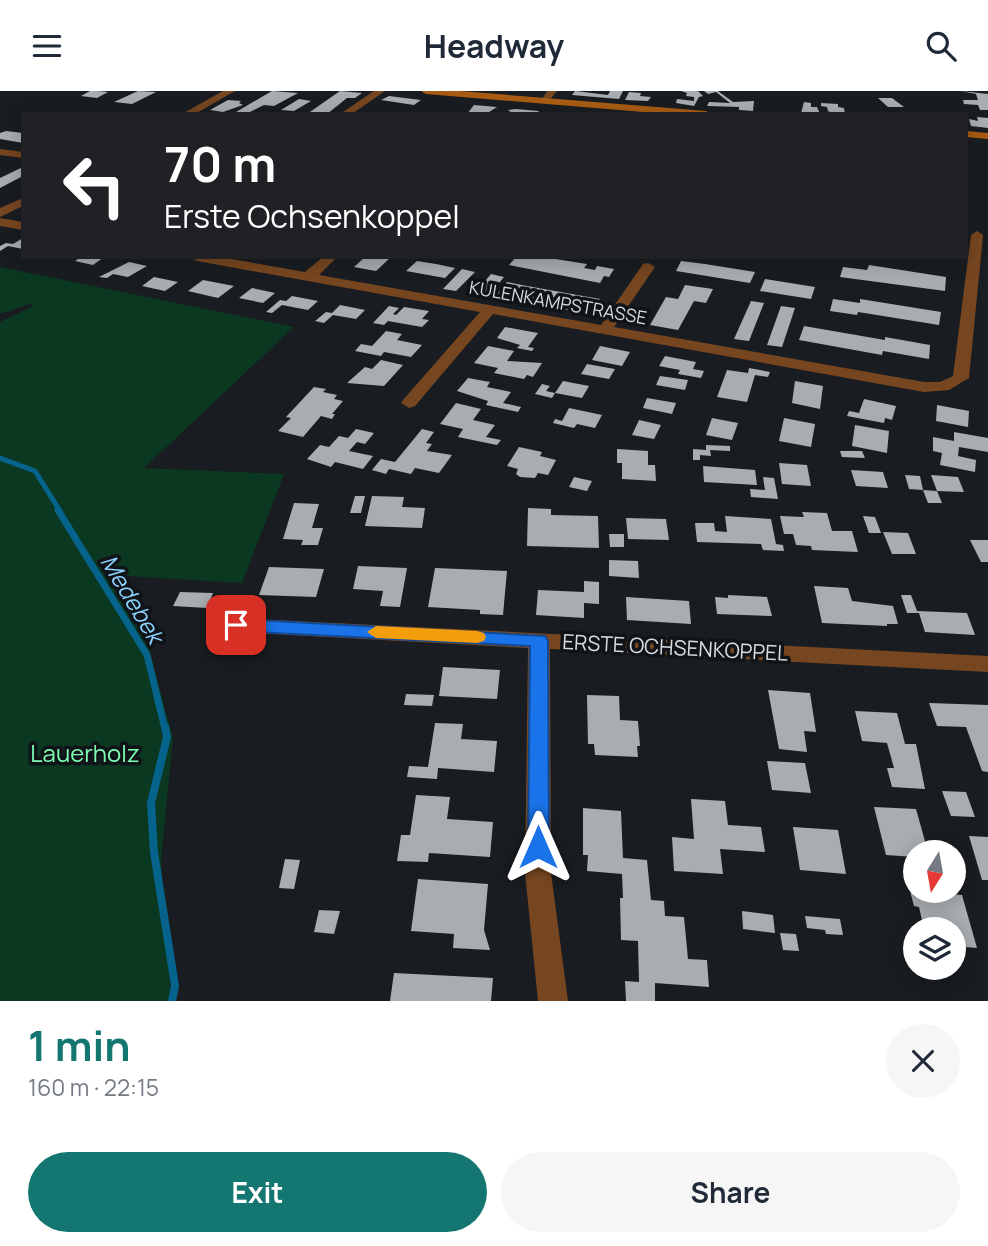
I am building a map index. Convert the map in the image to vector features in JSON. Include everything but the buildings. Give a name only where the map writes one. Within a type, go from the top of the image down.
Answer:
[{"type":"main road","points":[[426,91],[681,112]]},
{"type":"main road","points":[[968,135],[988,136]]},
{"type":"street","points":[[191,112],[230,91]]},
{"type":"street","points":[[348,112],[380,91]]},
{"type":"street","points":[[546,101],[552,91]]},
{"type":"street","points":[[0,152],[21,155]]},
{"type":"street","points":[[0,213],[21,202]]},
{"type":"street","points":[[0,222],[21,226]]},
{"type":"street","name":"KULENKAMPSTRASSE","points":[[208,259],[911,387],[943,387],[961,378],[977,235]]},
{"type":"street","points":[[308,277],[329,259]]},
{"type":"street","points":[[604,331],[648,267]]},
{"type":"street","points":[[409,403],[489,310]]},
{"type":"street","name":"ERSTE OCHSENKOPPEL","points":[[236,625],[988,664]]},
{"type":"street","points":[[539,641],[538,873],[553,1001]]},
{"type":"green space","name":"Lauerholz","points":[[0,267],[294,327],[144,468],[284,474],[242,583],[110,575],[144,631],[173,738],[161,862],[171,1001],[0,1001],[0,322],[34,306],[30,304],[0,314]]},
{"type":"waterway","name":"Medebek","points":[[0,458],[35,471],[60,511]]},
{"type":"waterway","name":"Medebek","points":[[58,510],[147,655],[165,729]]},
{"type":"waterway","name":"Medebek","points":[[165,727],[167,737],[151,803],[154,852],[175,986],[172,1001]]},
{"type":"slow traffic","points":[[376,632],[477,637]]},
{"type":"route","points":[[236,625],[539,641],[538,847]]}]
